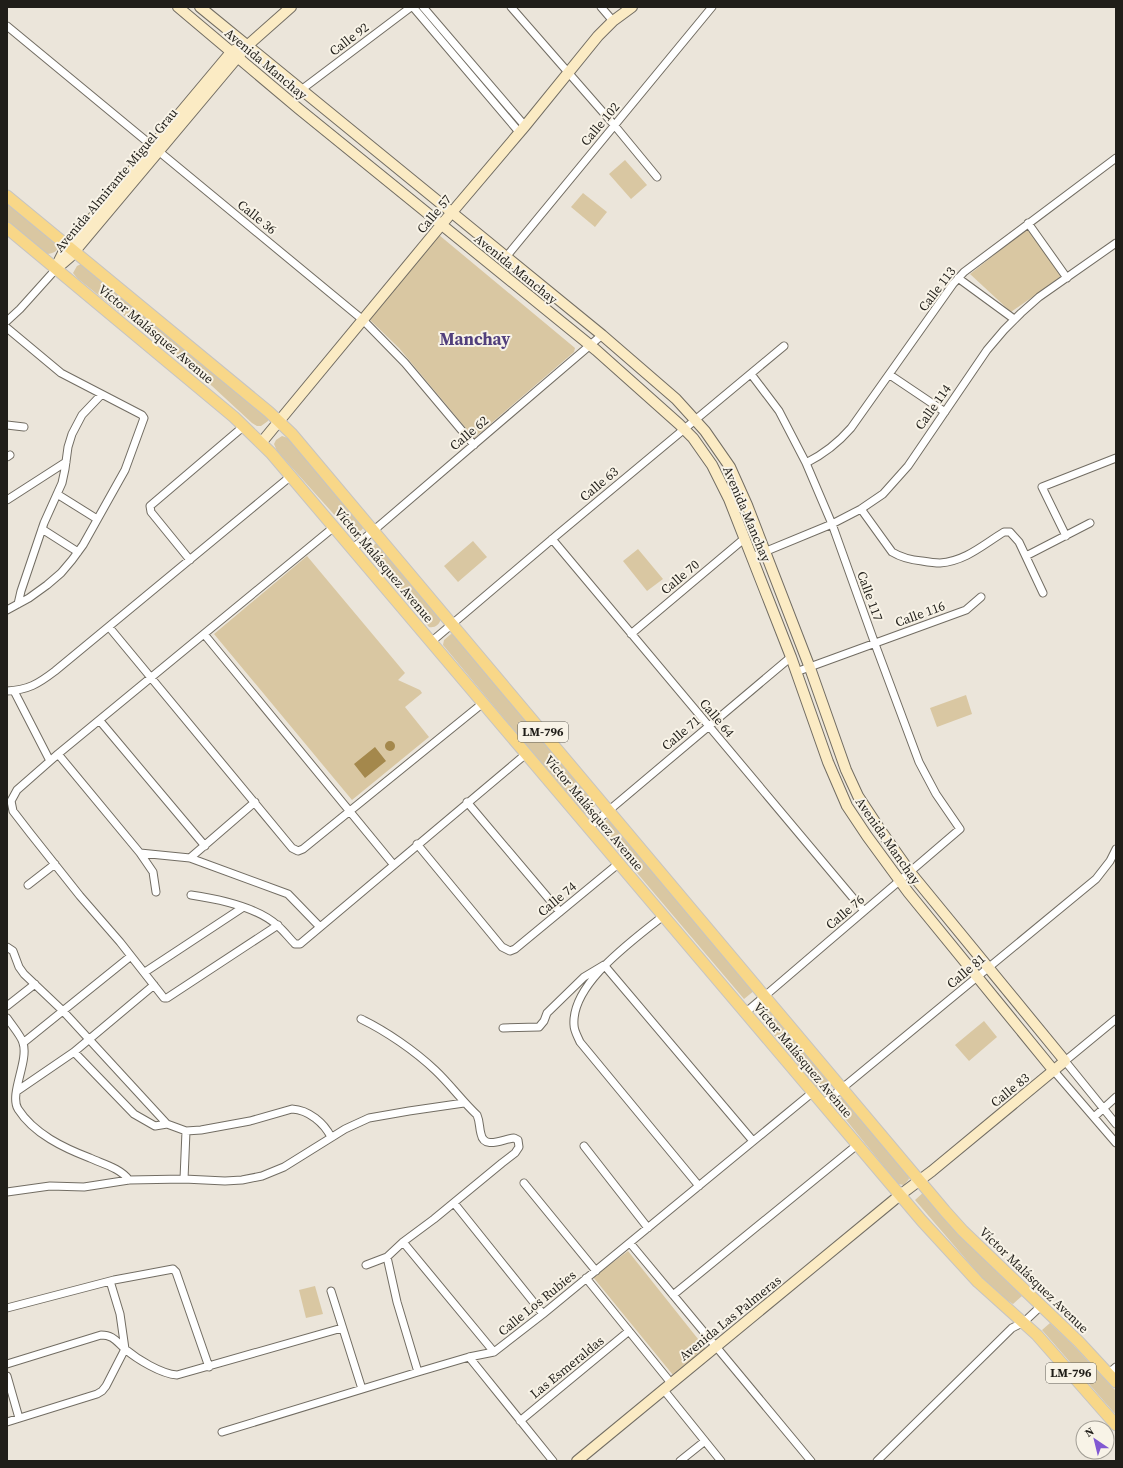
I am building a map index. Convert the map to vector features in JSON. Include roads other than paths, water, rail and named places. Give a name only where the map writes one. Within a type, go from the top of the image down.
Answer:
[{"type":"main road","name":"Víctor Malásquez Avenue","points":[[7,196],[279,421],[292,434],[963,1231],[1079,1342],[1112,1370],[1116,1382]]},
{"type":"main road","name":"Víctor Malásquez Avenue","points":[[7,228],[244,426],[261,443],[291,476],[618,864],[900,1195],[961,1264],[1024,1322],[1057,1357],[1116,1425]]},
{"type":"street","name":"Avenida Manchay","points":[[178,7],[299,109],[591,346],[684,429],[701,449],[712,465],[729,499],[745,538],[796,672],[828,762],[844,800],[856,820],[900,881],[977,978],[1116,1143]]},
{"type":"street","name":"Avenida Manchay","points":[[200,7],[602,335],[676,399],[696,420],[730,467],[743,495],[766,551],[810,668],[844,765],[852,784],[873,820],[910,872],[1116,1124]]},
{"type":"street","name":"Avenida Almirante Miguel Grau","points":[[56,269],[70,258],[71,249],[235,54],[247,46],[291,7]]},
{"type":"street","name":"Calle 92","points":[[301,90],[412,7]]},
{"type":"street","points":[[412,7],[522,129]]},
{"type":"street","points":[[423,7],[522,129]]},
{"type":"street","points":[[511,7],[615,126],[657,177]]},
{"type":"street","points":[[601,7],[613,21]]},
{"type":"street","name":"Calle 57","points":[[261,443],[598,36],[613,21],[632,7]]},
{"type":"street","name":"Calle 102","points":[[506,257],[712,7]]},
{"type":"street","name":"Calle 36","points":[[7,26],[363,320],[405,364],[474,445]]},
{"type":"street","name":"Calle 113","points":[[806,463],[824,453],[845,435],[890,375],[958,278],[971,265],[1116,158]]},
{"type":"street","points":[[1028,223],[1067,278]]},
{"type":"street","name":"Calle 114","points":[[752,556],[832,524],[877,499],[895,482],[908,466],[993,343],[1014,319],[1034,301],[1116,243]]},
{"type":"street","points":[[7,321],[20,309],[56,269]]},
{"type":"street","points":[[958,278],[1014,319]]},
{"type":"street","points":[[7,328],[61,373],[142,415],[144,418],[125,470],[78,552],[67,567],[40,591],[7,610]]},
{"type":"street","name":"Calle 62","points":[[352,549],[591,346],[602,335]]},
{"type":"street","name":"Calle 63","points":[[431,642],[784,346]]},
{"type":"street","name":"Calle 117","points":[[751,374],[779,411],[794,437],[806,463],[832,524],[875,644],[924,773],[936,794],[960,829]]},
{"type":"street","points":[[890,375],[945,412]]},
{"type":"street","points":[[18,604],[42,529],[64,476],[68,447],[74,428],[82,415],[101,394]]},
{"type":"street","points":[[7,425],[24,427]]},
{"type":"street","points":[[190,560],[151,512],[150,506],[244,426]]},
{"type":"street","points":[[1066,536],[1042,487],[1116,458]]},
{"type":"street","points":[[7,500],[66,462]]},
{"type":"street","points":[[50,761],[11,691],[26,689],[41,681],[109,627],[291,476]]},
{"type":"street","points":[[57,494],[97,519]]},
{"type":"street","points":[[861,509],[892,552],[910,560],[940,563],[956,560],[970,555],[1004,532],[1010,532],[1019,542],[1043,593]]},
{"type":"street","points":[[1026,556],[1090,523]]},
{"type":"street","points":[[278,925],[167,998],[163,996],[145,972],[80,896],[14,811],[11,803],[17,790],[58,754],[334,527]]},
{"type":"street","points":[[42,529],[78,552]]},
{"type":"street","name":"Calle 70","points":[[631,634],[745,538]]},
{"type":"street","name":"Calle 64","points":[[552,539],[864,911]]},
{"type":"street","name":"Calle 116","points":[[796,672],[966,610],[981,597]]},
{"type":"street","points":[[109,627],[294,850],[298,851],[303,849],[483,703]]},
{"type":"street","points":[[204,634],[393,864]]},
{"type":"street","name":"Calle 71","points":[[588,828],[790,657]]},
{"type":"street","points":[[100,721],[205,846]]},
{"type":"street","points":[[58,754],[140,853],[153,872]]},
{"type":"street","points":[[191,895],[219,900],[257,913],[278,925],[297,944],[300,944],[393,864],[526,754]]},
{"type":"street","points":[[190,858],[255,802]]},
{"type":"street","points":[[467,802],[560,912]]},
{"type":"street","name":"Calle 76","points":[[745,1013],[960,829]]},
{"type":"street","name":"Calle 74","points":[[417,844],[502,947],[510,951],[515,950],[618,864]]},
{"type":"street","name":"Calle 81","points":[[823,1104],[1096,879],[1110,861],[1116,849]]},
{"type":"street","points":[[140,853],[190,858],[288,894],[320,927]]},
{"type":"street","points":[[153,854],[153,872],[156,892]]},
{"type":"street","points":[[28,885],[55,864]]},
{"type":"street","points":[[145,972],[242,908]]},
{"type":"street","points":[[503,1028],[540,1027],[547,1013],[584,978],[604,965],[663,916]]},
{"type":"street","points":[[7,947],[13,951],[19,967],[24,974],[63,1011],[167,1124],[186,1131],[201,1130],[250,1121],[292,1109],[298,1109],[317,1119],[325,1127],[331,1137]]},
{"type":"street","points":[[24,1043],[131,956]]},
{"type":"street","points":[[604,965],[753,1141]]},
{"type":"street","points":[[604,965],[588,985],[577,1005],[574,1024],[580,1042],[699,1186]]},
{"type":"street","points":[[7,1006],[35,984]]},
{"type":"street","points":[[17,1091],[74,1052],[154,985]]},
{"type":"street","points":[[7,1018],[10,1028],[24,1043],[24,1060],[16,1099],[17,1108],[40,1132],[66,1148],[124,1174],[129,1180]]},
{"type":"street","points":[[361,1019],[394,1038],[426,1061],[437,1071],[464,1103],[477,1115],[483,1140],[488,1143],[494,1143],[514,1138],[518,1140],[519,1147],[515,1154],[403,1242],[387,1257],[366,1265]]},
{"type":"street","name":"Calle 83","points":[[900,1195],[1116,1019]]},
{"type":"street","points":[[74,1052],[134,1114],[155,1126],[167,1124]]},
{"type":"street","name":"Calle Los Rubies","points":[[222,1432],[469,1357],[494,1352],[596,1271],[813,1092]]},
{"type":"street","points":[[1094,1117],[1116,1097]]},
{"type":"street","points":[[7,1192],[50,1186],[84,1187],[129,1180],[242,1180],[262,1176],[284,1167],[331,1137],[352,1126],[378,1116],[464,1103]]},
{"type":"street","points":[[184,1179],[186,1131]]},
{"type":"street","points":[[673,1295],[857,1145]]},
{"type":"street","points":[[584,1146],[648,1228]]},
{"type":"street","points":[[524,1183],[596,1271]]},
{"type":"street","name":"Avenida Las Palmeras","points":[[576,1461],[900,1195]]},
{"type":"street","points":[[454,1203],[543,1314]]},
{"type":"street","points":[[403,1242],[494,1352]]},
{"type":"street","points":[[630,1243],[811,1461]]},
{"type":"street","points":[[387,1257],[397,1302],[418,1372]]},
{"type":"street","points":[[7,1308],[110,1281],[173,1269],[176,1272],[209,1367]]},
{"type":"street","points":[[586,1278],[672,1383]]},
{"type":"street","points":[[7,1422],[97,1394],[102,1391],[125,1349],[120,1314],[110,1281]]},
{"type":"street","points":[[331,1291],[362,1389]]},
{"type":"street","points":[[876,1461],[1012,1328],[1024,1322],[1041,1306]]},
{"type":"street","points":[[7,1364],[102,1335],[109,1335],[125,1349],[143,1361],[172,1375],[177,1375],[342,1328]]},
{"type":"street","name":"Las Esmeraldas","points":[[520,1421],[629,1331]]},
{"type":"street","points":[[469,1357],[553,1461]]},
{"type":"street","points":[[7,1376],[19,1418]]},
{"type":"street","points":[[663,1389],[722,1461]]},
{"type":"street","points":[[680,1461],[705,1441]]},
{"type":"district","name":"Manchay","points":[[475,339]]}]
